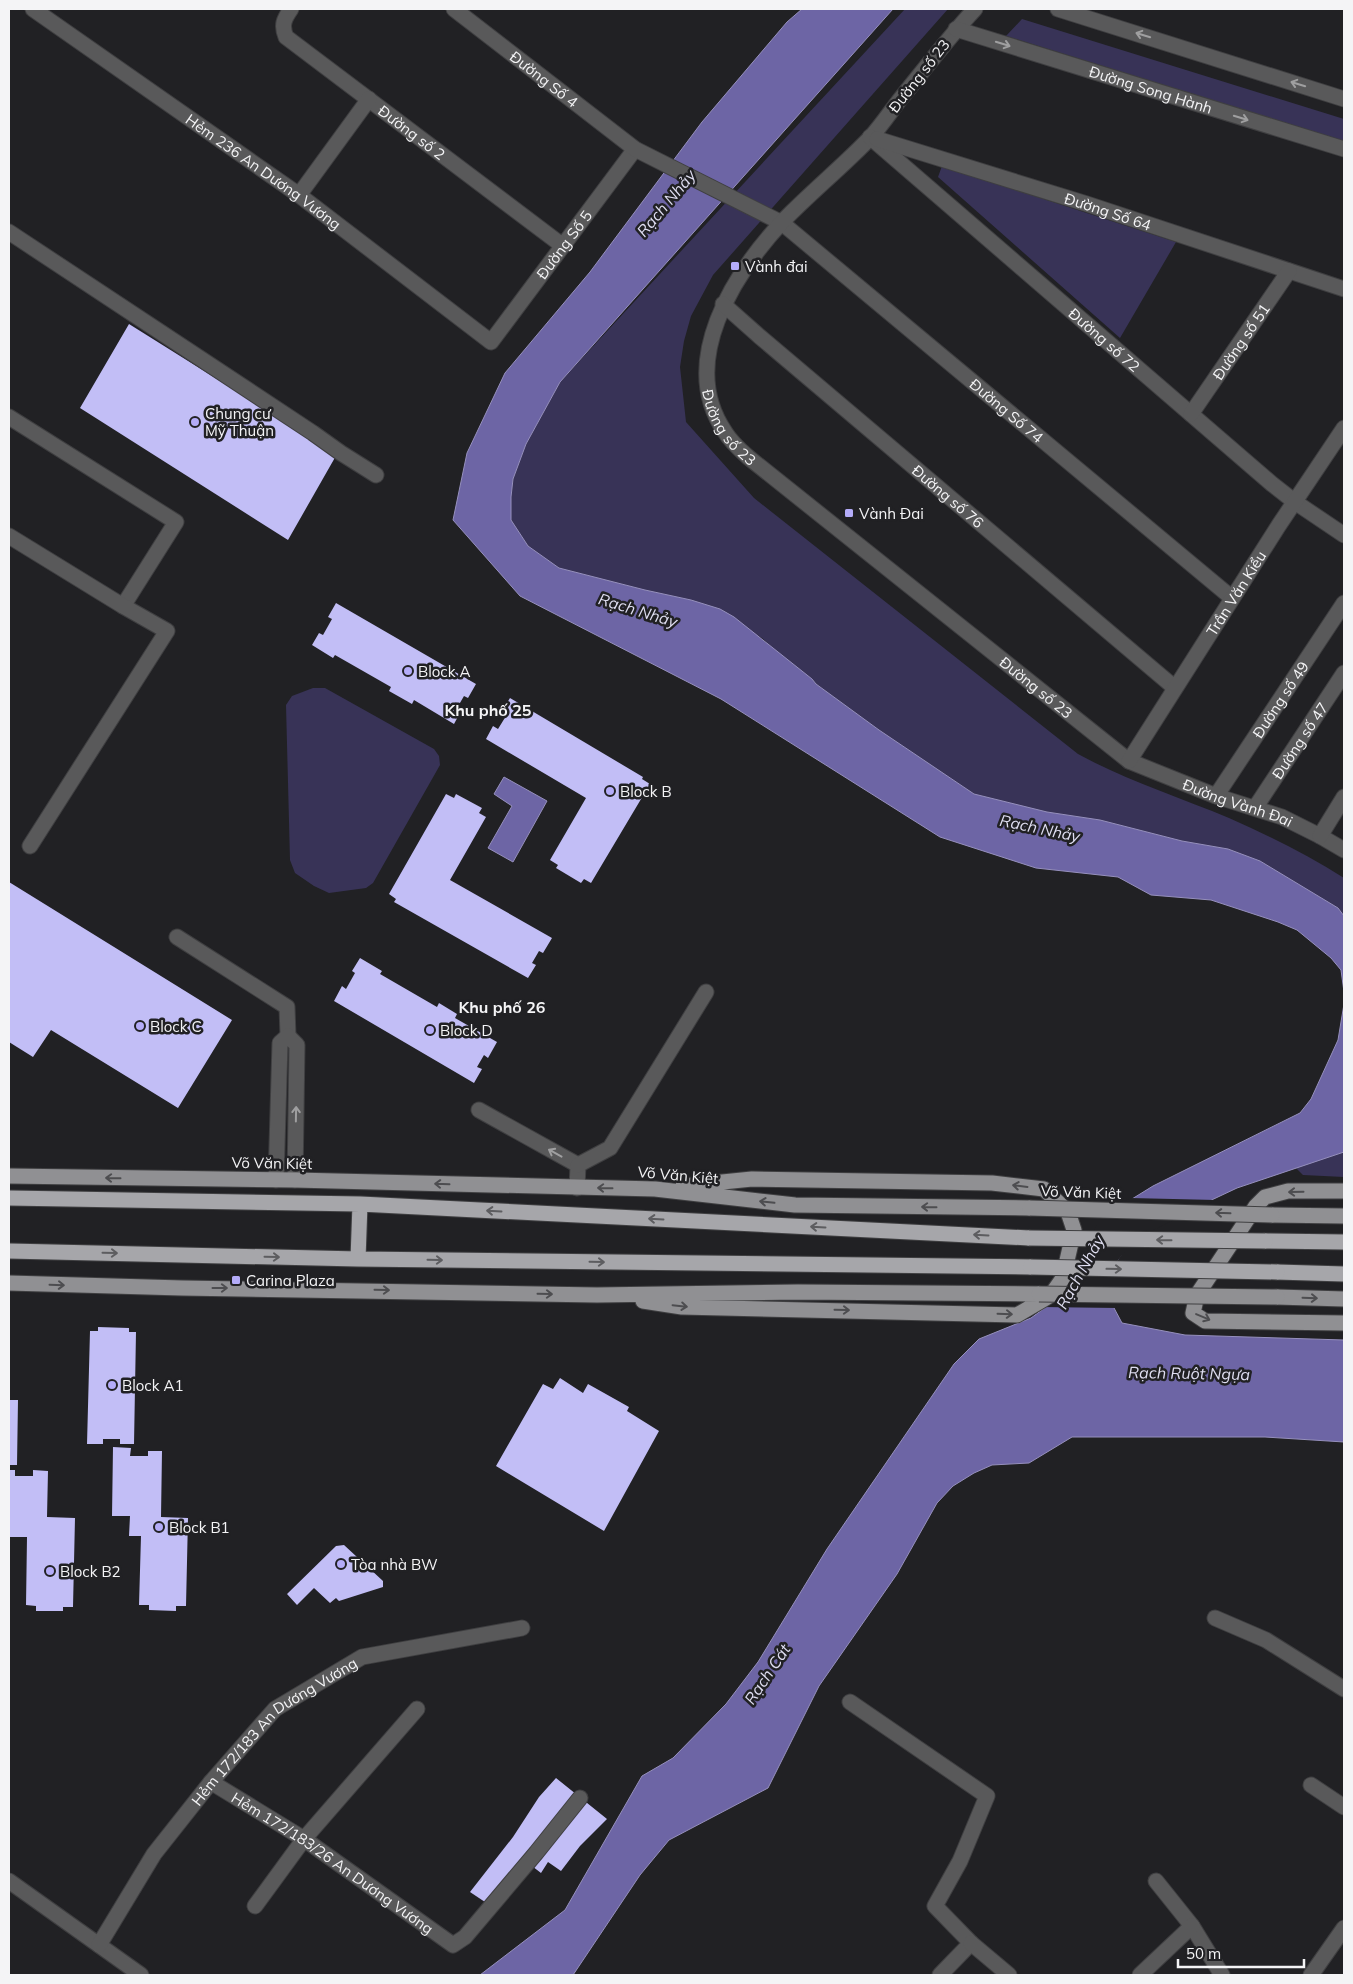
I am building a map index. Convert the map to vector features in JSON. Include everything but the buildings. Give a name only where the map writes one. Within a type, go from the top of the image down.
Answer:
[{"type":"highway","points":[[9,1198],[360,1204],[1030,1238],[1344,1242]]},
{"type":"highway","points":[[358,1259],[360,1204]]},
{"type":"highway","points":[[9,1251],[358,1259],[1031,1267],[1344,1274]]},
{"type":"main road","name":"Võ Văn Kiệt","points":[[9,1176],[295,1180],[655,1189],[795,1205],[1030,1208],[1344,1216]]},
{"type":"main road","points":[[597,1294],[682,1307],[1017,1314],[1051,1295],[1062,1278],[1074,1230],[1068,1212],[1044,1189],[992,1183],[752,1179],[655,1189]]},
{"type":"main road","points":[[1344,1192],[1288,1192],[1266,1197],[1256,1206],[1196,1295],[1193,1313],[1205,1321],[1344,1323]]},
{"type":"main road","points":[[9,1283],[182,1288],[597,1294],[798,1292],[1277,1296],[1344,1299]]},
{"type":"street","name":"Hẻm 236 An Dương Vương","points":[[33,9],[299,195],[491,342]]},
{"type":"street","name":"Đường số 2","points":[[292,9],[285,18],[282,27],[286,36],[563,246]]},
{"type":"street","name":"Đường Số 4","points":[[454,9],[635,149],[650,157]]},
{"type":"street","name":"Đường số 23","points":[[975,9],[956,29],[870,137],[782,223],[742,272],[723,304],[715,327],[709,353],[707,377],[710,400],[718,421],[732,442],[748,457],[1129,761]]},
{"type":"street","points":[[1058,9],[1344,99]]},
{"type":"street","name":"Đường Song Hành","points":[[956,29],[1344,149]]},
{"type":"street","points":[[299,195],[369,99]]},
{"type":"street","name":"Đường Số 64","points":[[870,137],[1088,204],[1344,289]]},
{"type":"street","name":"Đường số 72","points":[[870,137],[1295,502],[1344,535]]},
{"type":"street","name":"Đường Số 5","points":[[491,342],[635,149]]},
{"type":"street","name":"Đường Số 74","points":[[650,157],[782,223],[1232,598]]},
{"type":"street","points":[[9,232],[313,433],[341,454],[376,474]]},
{"type":"street","name":"Đường số 51","points":[[1191,414],[1289,270]]},
{"type":"street","name":"Đường số 76","points":[[723,304],[766,343],[1175,688]]},
{"type":"street","points":[[9,417],[176,522],[123,606]]},
{"type":"street","name":"Trần Văn Kiểu","points":[[1129,761],[1232,598],[1344,428]]},
{"type":"street","points":[[9,536],[167,631],[30,846]]},
{"type":"street","name":"Đường số 49","points":[[1216,796],[1344,602]]},
{"type":"street","name":"Đường số 47","points":[[1255,808],[1344,673]]},
{"type":"street","name":"Đường Vành Đai","points":[[1129,761],[1216,796],[1282,817],[1344,850]]},
{"type":"street","points":[[1320,836],[1344,798]]},
{"type":"street","points":[[177,937],[287,1007],[288,1036],[296,1045],[295,1180]]},
{"type":"street","points":[[578,1165],[610,1148],[706,992]]},
{"type":"street","points":[[276,1180],[280,1043],[288,1036]]},
{"type":"street","points":[[479,1110],[578,1165]]},
{"type":"street","points":[[277,1144],[296,1144]]},
{"type":"street","points":[[577,1188],[578,1165]]},
{"type":"street","points":[[1215,1618],[1266,1640],[1313,1672],[1344,1690]]},
{"type":"street","name":"Hẻm 172/183 An Dương Vương","points":[[99,1945],[154,1854],[211,1782],[275,1709],[362,1657],[522,1628]]},
{"type":"street","points":[[850,1702],[987,1796],[960,1861],[935,1906],[970,1943],[1009,1975]]},
{"type":"street","points":[[255,1906],[304,1839],[417,1709]]},
{"type":"street","name":"Hẻm 172/183/26 An Dương Vương","points":[[211,1782],[304,1839],[452,1945],[465,1937],[580,1798]]},
{"type":"street","points":[[1311,1785],[1344,1807]]},
{"type":"street","points":[[9,1881],[142,1975]]},
{"type":"street","points":[[1156,1881],[1192,1926],[1222,1975]]},
{"type":"street","points":[[1140,1975],[1192,1926]]},
{"type":"street","points":[[1311,1975],[1344,1928]]},
{"type":"street","points":[[940,1975],[970,1943]]},
{"type":"shaded area","points":[[905,9],[948,9],[713,275],[691,316],[684,341],[680,367],[686,422],[754,498],[1078,754],[1133,780],[1258,831],[1302,853],[1344,878],[1344,916],[1338,908],[1260,861],[1228,849],[1182,841],[1100,820],[1047,812],[974,794],[879,730],[816,684],[762,638],[691,600],[559,568],[528,546],[511,520],[513,479],[526,444],[560,382]]},
{"type":"shaded area","points":[[1022,19],[1344,119],[1344,141],[1006,36]]},
{"type":"shaded area","points":[[942,166],[1176,242],[1120,338],[938,177]]},
{"type":"shaded area","points":[[313,688],[325,688],[434,749],[439,756],[440,765],[373,883],[366,888],[329,893],[314,886],[295,873],[290,860],[286,705],[292,696]]},
{"type":"shaded area","points":[[1344,1152],[1344,1177],[1303,1175],[1296,1168]]},
{"type":"water","name":"Rạch Nhảy","points":[[802,9],[893,9],[560,382],[526,444],[513,479],[511,520],[528,546],[559,568],[691,600],[720,609],[734,617],[816,684],[879,730],[974,794],[1047,812],[1100,820],[1182,841],[1228,849],[1260,861],[1338,908],[1344,916],[1344,992],[1341,970],[1331,958],[1297,930],[1278,922],[1211,900],[1151,895],[1118,877],[1036,868],[940,837],[721,699],[520,596],[453,520],[467,453],[505,373],[590,272],[702,122],[787,22]]},
{"type":"water","points":[[504,777],[547,801],[513,862],[488,848],[512,806],[494,794]]},
{"type":"water","points":[[1344,1004],[1344,1152],[1237,1188],[1152,1228],[1129,1244],[1106,1276],[1105,1291],[1122,1323],[1185,1335],[1344,1340],[1344,1442],[1265,1437],[1072,1437],[1029,1463],[992,1465],[974,1473],[953,1486],[937,1503],[897,1574],[819,1686],[768,1788],[669,1840],[640,1875],[573,1975],[480,1975],[565,1910],[642,1776],[673,1758],[726,1704],[758,1662],[827,1549],[954,1364],[979,1339],[1031,1318],[1061,1296],[1119,1207],[1153,1186],[1300,1113],[1311,1099],[1338,1040]]},
{"type":"pier","points":[[1130,1198],[1216,1200],[1153,1230],[1130,1246],[1118,1260],[1108,1277],[1108,1290],[1117,1308],[1041,1307],[1059,1294],[1097,1225],[1118,1205]]},
{"type":"place","name":"Vành đai","points":[[735,266]]},
{"type":"place","name":"Chung cư Mỹ Thuận","points":[[195,422]]},
{"type":"place","name":"Vành Đai","points":[[849,513]]},
{"type":"place","name":"Block A","points":[[408,671]]},
{"type":"place","name":"Block B","points":[[610,791]]},
{"type":"place","name":"Block C","points":[[140,1026]]},
{"type":"place","name":"Block D","points":[[430,1030]]},
{"type":"place","name":"Carina Plaza","points":[[236,1280]]},
{"type":"place","name":"Block A1","points":[[112,1385]]},
{"type":"place","name":"Block B1","points":[[159,1527]]},
{"type":"place","name":"Tòa nhà BW","points":[[341,1564]]},
{"type":"place","name":"Block B2","points":[[50,1571]]},
{"type":"district","name":"Khu phố 25","points":[[488,710]]},
{"type":"district","name":"Khu phố 26","points":[[502,1007]]},
{"type":"water label","name":"Rạch Ruột Ngựa","points":[[1189,1373]]},
{"type":"water label","name":"Rạch Cát","points":[[767,1674]]}]
